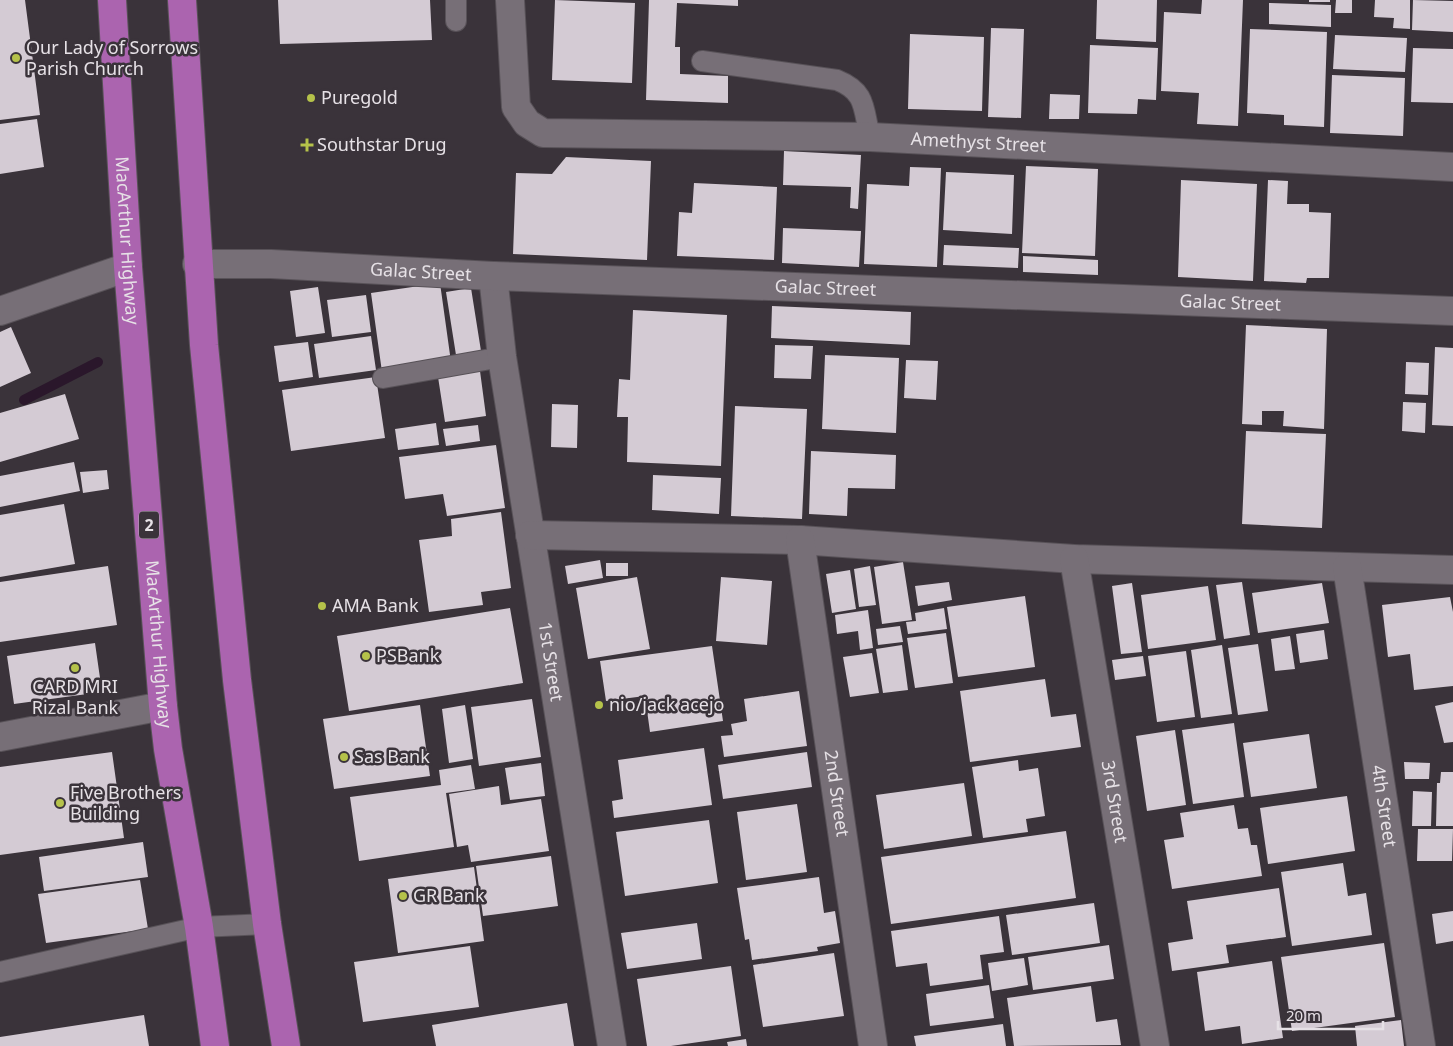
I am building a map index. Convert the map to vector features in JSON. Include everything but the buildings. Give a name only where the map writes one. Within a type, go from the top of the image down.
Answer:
[{"type":"highway","name":"MacArthur Highway","points":[[112,0],[128,267],[163,706],[168,749],[200,927],[215,1046]]},
{"type":"highway","points":[[182,0],[197,264],[237,680],[267,924],[286,1046]]},
{"type":"street","name":"Amethyst Street","points":[[510,0],[516,107],[528,123],[543,133],[870,138],[1453,168]]},
{"type":"street","name":"Galac Street","points":[[197,264],[271,264],[493,276],[1453,311]]},
{"type":"street","points":[[0,311],[128,267]]},
{"type":"street","name":"1st Street","points":[[493,276],[502,357],[612,1046]]},
{"type":"street","points":[[530,535],[800,540],[1074,559],[1453,570]]},
{"type":"street","name":"2nd Street","points":[[800,540],[873,1046]]},
{"type":"street","name":"3rd Street","points":[[1074,559],[1155,1046]]},
{"type":"street","name":"4th Street","points":[[1347,567],[1421,1046]]},
{"type":"street","points":[[0,737],[163,706]]},
{"type":"lane","points":[[456,0],[456,21]]},
{"type":"lane","points":[[702,61],[837,80],[849,84],[860,94],[870,138]]},
{"type":"lane","points":[[383,378],[502,357]]},
{"type":"lane","points":[[0,972],[200,927],[267,924]]},
{"type":"waterway","points":[[24,400],[98,362]]},
{"type":"place","name":"Our Lady of Sorrows Parish Church","points":[[16,58]]},
{"type":"place","name":"Puregold","points":[[311,98]]},
{"type":"place","name":"Southstar Drug","points":[[307,145]]},
{"type":"place","name":"AMA Bank","points":[[322,606]]},
{"type":"place","name":"PSBank","points":[[366,656]]},
{"type":"place","name":"CARD MRI Rizal Bank","points":[[75,668]]},
{"type":"place","name":"nio/jack acejo","points":[[599,705]]},
{"type":"place","name":"Sas Bank","points":[[344,757]]},
{"type":"place","name":"Five Brothers Building","points":[[60,803]]},
{"type":"place","name":"GR Bank","points":[[403,896]]}]
